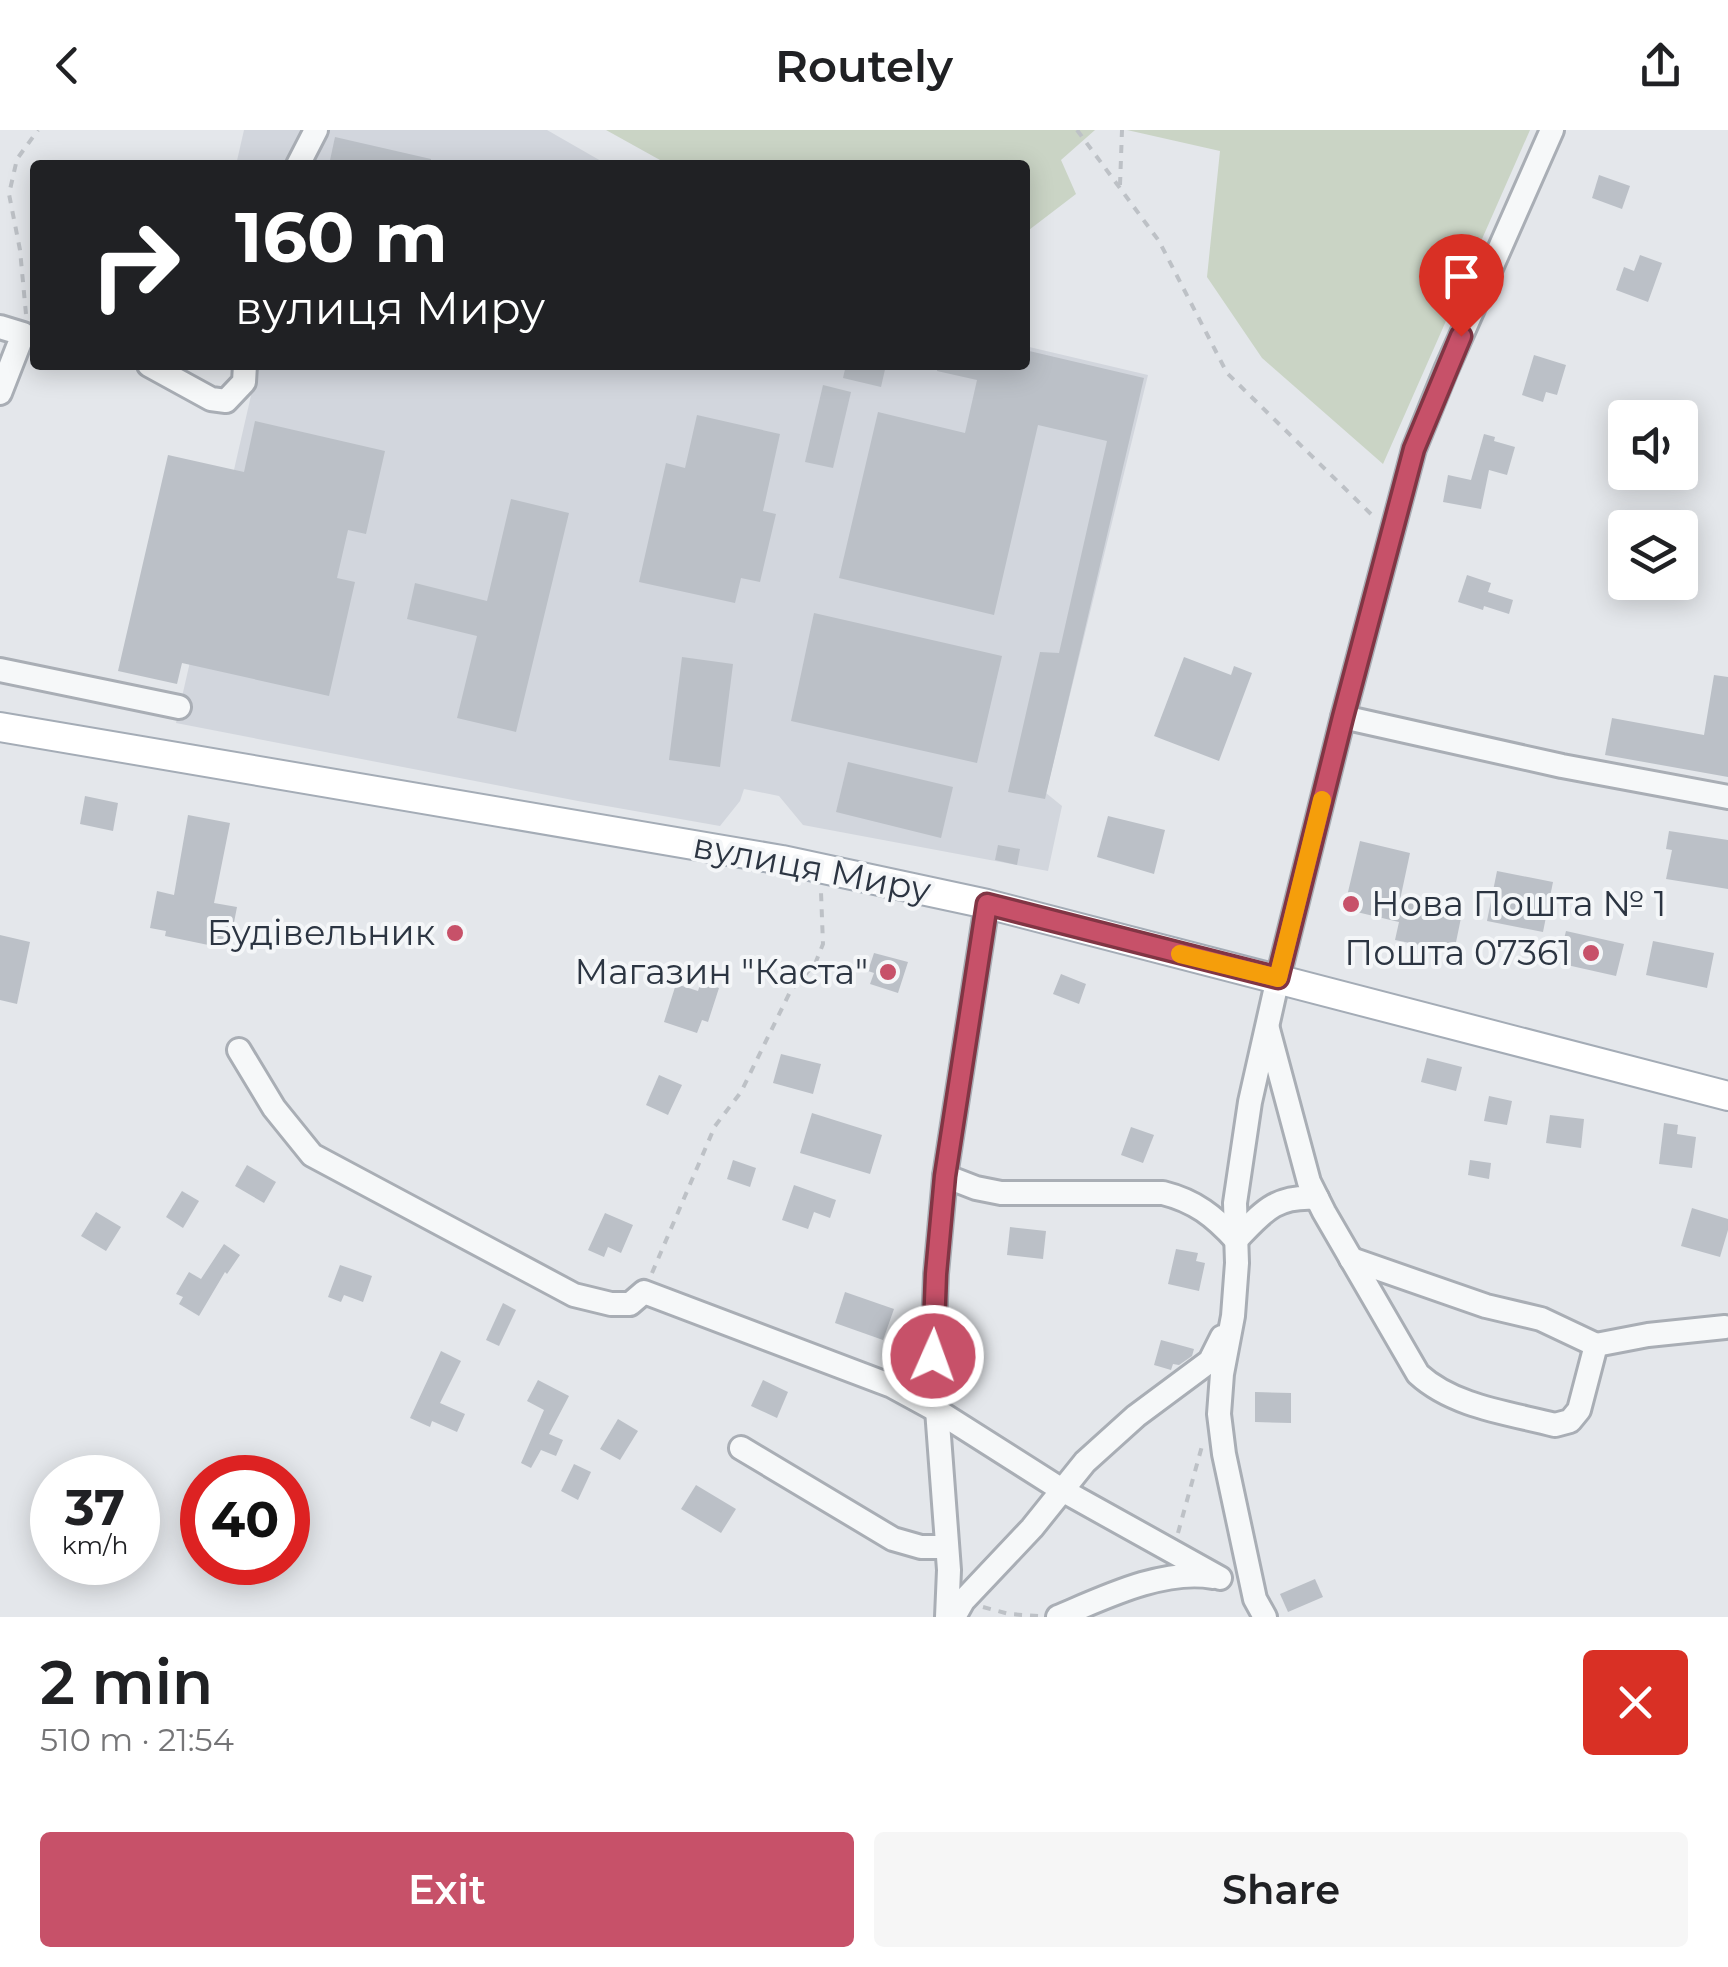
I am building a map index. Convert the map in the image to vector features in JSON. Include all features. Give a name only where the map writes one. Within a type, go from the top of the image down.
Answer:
[{"type":"main road","name":"вулиця Миру","points":[[0,727],[819,868],[987,904],[1728,1096]]},
{"type":"street","points":[[301,160],[316,130]]},
{"type":"street","points":[[1260,1608],[1224,1454],[1219,1414],[1233,1316],[1235,1203],[1267,1026],[1343,717],[1420,433],[1552,130]]},
{"type":"street","points":[[0,326],[29,334],[0,393]]},
{"type":"street","points":[[158,370],[211,399],[226,401],[244,382],[245,370]]},
{"type":"street","points":[[0,670],[179,706]]},
{"type":"street","points":[[1343,717],[1562,766],[1728,797]]},
{"type":"street","points":[[955,1612],[936,1410],[936,1274],[945,1176],[987,904]]},
{"type":"street","points":[[1267,1026],[1317,1198],[1418,1374],[1432,1387],[1454,1398],[1555,1425],[1570,1422],[1579,1410],[1596,1346]]},
{"type":"street","points":[[239,1050],[274,1108],[312,1155],[574,1295],[611,1304],[630,1304],[644,1292],[892,1386],[1062,1490],[1220,1578],[1260,1608]]},
{"type":"street","points":[[945,1176],[1001,1193],[1163,1194],[1184,1198],[1217,1218],[1236,1240]]},
{"type":"street","points":[[1236,1240],[1263,1211],[1281,1200],[1317,1198]]},
{"type":"street","points":[[1351,1259],[1486,1306],[1541,1319],[1596,1346],[1648,1335],[1725,1327]]},
{"type":"street","points":[[955,1612],[1032,1528],[1085,1462],[1136,1416],[1210,1361],[1233,1316]]},
{"type":"street","points":[[742,1448],[893,1539],[921,1547],[947,1548]]},
{"type":"street","points":[[1058,1617],[1165,1579],[1192,1573],[1220,1578]]},
{"type":"path","points":[[29,334],[10,194],[17,158],[38,130]]},
{"type":"path","points":[[1077,130],[1159,242],[1227,373],[1391,534]]},
{"type":"path","points":[[1120,186],[1122,130]]},
{"type":"path","points":[[644,1292],[715,1126],[741,1092],[791,990],[815,964],[823,944],[819,868]]},
{"type":"path","points":[[1173,1550],[1202,1444]]},
{"type":"path","points":[[955,1612],[1047,1617]]},
{"type":"shaded area","points":[[244,130],[547,130],[599,160],[237,160]]},
{"type":"shaded area","points":[[1030,347],[1148,375],[1046,793],[1062,806],[1048,871],[803,825],[779,796],[744,789],[740,801],[720,826],[176,723],[257,370],[1030,370]]},
{"type":"green space","points":[[606,130],[1095,130],[1061,160],[1076,194],[1030,229],[1030,160],[660,160]]},
{"type":"green space","points":[[1127,130],[1530,130],[1383,464],[1262,358],[1207,277],[1220,151]]},
{"type":"building","points":[[335,137],[431,159],[431,160],[330,160]]},
{"type":"building","points":[[1599,175],[1630,186],[1622,209],[1592,198]]},
{"type":"building","points":[[1640,255],[1662,263],[1648,302],[1616,290],[1624,267],[1634,271]]},
{"type":"building","points":[[1030,351],[1144,378],[1045,799],[1008,792],[1040,652],[1059,653],[1107,441],[1038,425],[994,615],[839,578],[878,412],[965,433],[977,380],[937,371],[1030,370]]},
{"type":"building","points":[[1534,355],[1566,365],[1557,395],[1546,392],[1543,402],[1522,395]]},
{"type":"building","points":[[845,370],[885,370],[881,387],[843,378]]},
{"type":"building","points":[[823,385],[851,392],[833,468],[805,462]]},
{"type":"building","points":[[697,415],[780,434],[763,511],[776,514],[760,582],[741,578],[735,603],[639,582],[666,463],[685,468]]},
{"type":"building","points":[[255,421],[385,451],[366,534],[348,530],[337,578],[355,582],[329,696],[182,663],[177,684],[118,671],[168,455],[244,472]]},
{"type":"building","points":[[1484,434],[1515,447],[1507,475],[1489,470],[1481,509],[1443,502],[1448,475],[1471,480]]},
{"type":"building","points":[[511,499],[569,513],[516,732],[457,718],[477,636],[407,619],[415,583],[487,601]]},
{"type":"building","points":[[1467,575],[1491,583],[1488,592],[1513,600],[1509,614],[1458,602]]},
{"type":"building","points":[[814,613],[1002,656],[977,763],[791,721]]},
{"type":"building","points":[[682,657],[733,664],[720,767],[669,760]]},
{"type":"building","points":[[1184,657],[1231,675],[1234,666],[1252,673],[1219,761],[1154,736]]},
{"type":"building","points":[[1714,675],[1728,677],[1728,777],[1605,755],[1612,718],[1704,735]]},
{"type":"building","points":[[848,762],[953,787],[941,838],[836,812]]},
{"type":"building","points":[[85,796],[118,803],[113,831],[80,824]]},
{"type":"building","points":[[188,815],[230,823],[214,903],[237,907],[230,943],[219,941],[218,947],[165,936],[166,931],[150,928],[157,891],[174,895]]},
{"type":"building","points":[[1108,816],[1165,830],[1154,874],[1097,857]]},
{"type":"building","points":[[1669,831],[1728,840],[1728,889],[1666,879],[1672,850],[1666,849]]},
{"type":"building","points":[[1360,841],[1410,853],[1400,900],[1462,913],[1454,952],[1395,940],[1399,922],[1344,909]]},
{"type":"building","points":[[998,845],[1020,849],[1017,865],[995,860]]},
{"type":"building","points":[[1497,871],[1553,882],[1543,932],[1487,921]]},
{"type":"building","name":"Пошта 07361","points":[[1566,931],[1624,944],[1616,976],[1558,963]]},
{"type":"building","points":[[0,935],[30,942],[17,1004],[0,1000]]},
{"type":"building","points":[[1653,941],[1714,953],[1707,988],[1646,975]]},
{"type":"building","name":"Магазин \"Каста\"","points":[[874,953],[908,962],[898,993],[870,984],[874,973],[868,971]]},
{"type":"building","points":[[1061,974],[1086,984],[1079,1004],[1053,994]]},
{"type":"building","points":[[701,982],[719,988],[708,1022],[702,1020],[697,1033],[664,1022],[676,984],[698,991]]},
{"type":"building","points":[[781,1054],[821,1064],[813,1094],[773,1083]]},
{"type":"building","points":[[1427,1058],[1462,1067],[1456,1091],[1421,1082]]},
{"type":"building","points":[[659,1075],[682,1085],[668,1115],[646,1105]]},
{"type":"building","points":[[1489,1096],[1512,1101],[1507,1125],[1484,1121]]},
{"type":"building","points":[[812,1113],[882,1135],[870,1174],[800,1153]]},
{"type":"building","points":[[1550,1115],[1584,1119],[1581,1148],[1546,1143]]},
{"type":"building","points":[[1664,1123],[1678,1125],[1677,1134],[1696,1137],[1692,1168],[1659,1164]]},
{"type":"building","points":[[1131,1127],[1154,1135],[1143,1163],[1121,1155]]},
{"type":"building","points":[[733,1160],[756,1168],[750,1187],[727,1179]]},
{"type":"building","points":[[1470,1160],[1491,1163],[1489,1179],[1468,1175]]},
{"type":"building","points":[[247,1165],[276,1182],[264,1203],[235,1186]]},
{"type":"building","points":[[794,1185],[836,1200],[830,1218],[814,1212],[808,1229],[782,1220]]},
{"type":"building","points":[[182,1191],[199,1201],[183,1228],[166,1217]]},
{"type":"building","points":[[1692,1208],[1728,1219],[1720,1257],[1681,1246]]},
{"type":"building","points":[[96,1212],[121,1227],[106,1251],[81,1236]]},
{"type":"building","points":[[605,1213],[633,1225],[621,1253],[608,1247],[604,1257],[588,1250]]},
{"type":"building","points":[[1010,1227],[1046,1231],[1043,1259],[1007,1255]]},
{"type":"building","points":[[224,1244],[240,1255],[199,1316],[179,1304],[183,1297],[176,1294],[189,1272],[201,1279]]},
{"type":"building","points":[[1176,1249],[1198,1253],[1196,1261],[1205,1263],[1199,1291],[1168,1284]]},
{"type":"building","points":[[340,1265],[372,1276],[363,1302],[344,1295],[341,1302],[328,1297]]},
{"type":"building","points":[[845,1292],[894,1309],[883,1340],[835,1323]]},
{"type":"building","points":[[503,1303],[516,1310],[499,1346],[486,1340]]},
{"type":"building","points":[[1161,1340],[1194,1349],[1192,1356],[1179,1365],[1173,1364],[1171,1370],[1154,1365]]},
{"type":"building","points":[[441,1351],[461,1361],[440,1403],[465,1414],[457,1432],[432,1421],[430,1427],[410,1418]]},
{"type":"building","points":[[538,1380],[569,1396],[549,1434],[563,1440],[556,1456],[541,1450],[531,1468],[521,1463],[544,1410],[527,1401]]},
{"type":"building","points":[[763,1380],[788,1392],[777,1418],[751,1406]]},
{"type":"building","points":[[1255,1392],[1291,1393],[1291,1423],[1255,1422]]},
{"type":"building","points":[[618,1419],[638,1431],[620,1460],[600,1449]]},
{"type":"building","points":[[574,1464],[591,1472],[578,1500],[561,1491]]},
{"type":"building","points":[[696,1485],[736,1509],[721,1533],[681,1509]]},
{"type":"building","points":[[1315,1579],[1323,1597],[1288,1612],[1280,1594]]},
{"type":"slow traffic","points":[[1180,954],[1278,978],[1322,800]]},
{"type":"place","name":"Нова Пошта № 1","points":[[1351,904]]},
{"type":"place","name":"Будівельник","points":[[455,933]]},
{"type":"place","name":"Пошта 07361","points":[[1591,953]]},
{"type":"place","name":"Магазин \"Каста\"","points":[[888,972]]},
{"type":"route","points":[[933,1356],[945,1176],[987,904],[1278,978],[1414,449],[1461,336]]}]
